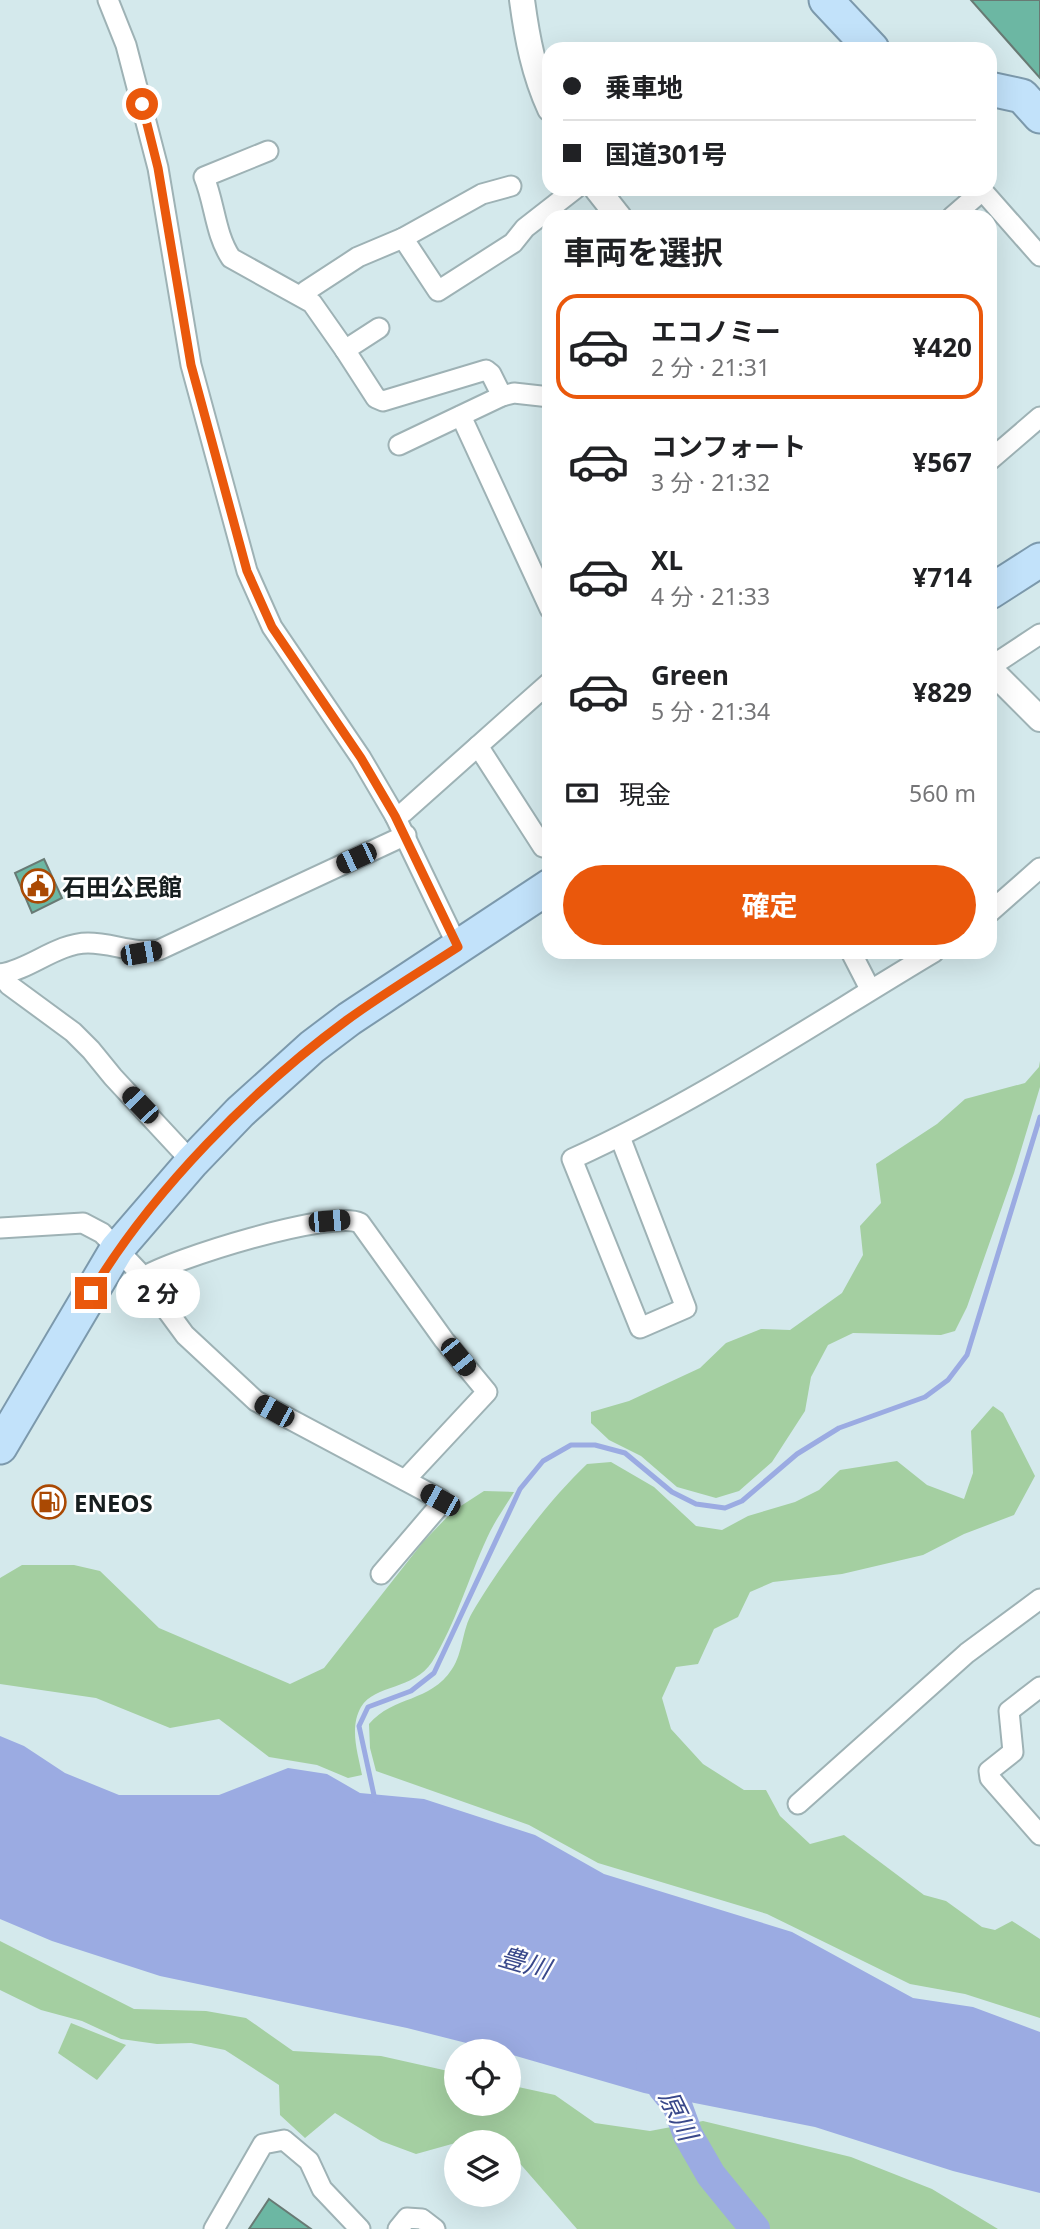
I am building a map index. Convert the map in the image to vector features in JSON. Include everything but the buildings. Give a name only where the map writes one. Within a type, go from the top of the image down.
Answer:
[{"type":"highway","points":[[826,0],[865,42]]},
{"type":"highway","points":[[997,91],[1022,96],[1040,116]]},
{"type":"highway","points":[[997,587],[1040,559]]},
{"type":"highway","points":[[0,1447],[117,1249],[192,1162],[240,1112],[312,1047],[349,1019],[542,891]]},
{"type":"street","points":[[108,0],[126,45],[158,168],[191,365],[247,571],[272,627],[361,758],[395,816],[458,947]]},
{"type":"street","points":[[522,0],[526,34],[542,89]]},
{"type":"street","points":[[268,151],[204,177],[219,237],[231,258],[312,303],[376,398],[383,401],[486,370],[491,374],[502,396]]},
{"type":"street","points":[[302,296],[358,257],[403,238],[482,194],[511,186]]},
{"type":"street","points":[[548,210],[566,196]]},
{"type":"street","points":[[603,196],[614,210]]},
{"type":"street","points":[[960,210],[975,196]]},
{"type":"street","points":[[987,196],[1040,256]]},
{"type":"street","points":[[403,238],[438,291],[513,243],[525,228],[542,215]]},
{"type":"street","points":[[345,350],[379,328]]},
{"type":"street","points":[[399,445],[502,396],[514,393],[542,396]]},
{"type":"street","points":[[461,416],[542,592]]},
{"type":"street","points":[[997,454],[1040,417]]},
{"type":"street","points":[[997,663],[1040,634]]},
{"type":"street","points":[[997,675],[1040,719]]},
{"type":"street","points":[[395,816],[404,812],[542,689]]},
{"type":"street","points":[[478,746],[542,845]]},
{"type":"street","points":[[0,974],[15,972],[63,948],[88,943],[141,953],[159,950],[405,835]]},
{"type":"street","points":[[997,906],[1040,868]]},
{"type":"street","points":[[855,959],[870,989]]},
{"type":"street","points":[[620,1138],[686,1308],[640,1328],[572,1159],[620,1138],[795,1037],[922,959]]},
{"type":"street","points":[[0,974],[9,985],[82,1041],[192,1162]]},
{"type":"street","points":[[142,1278],[264,1234],[306,1223],[352,1219],[360,1223],[444,1339],[487,1392],[405,1480]]},
{"type":"street","points":[[0,1228],[83,1223],[103,1233],[142,1278],[185,1335],[256,1401],[440,1500],[440,1505],[381,1574]]},
{"type":"street","points":[[798,1804],[967,1653],[1040,1598]]},
{"type":"street","points":[[1040,1687],[1009,1711],[1013,1752],[989,1770],[990,1778],[1040,1835]]},
{"type":"street","points":[[214,2229],[264,2144],[284,2140],[309,2161],[322,2189],[360,2229]]},
{"type":"street","points":[[398,2229],[407,2218],[422,2219],[435,2229]]},
{"type":"green space","points":[[1040,1061],[1040,1087],[1014,1173],[967,1307],[955,1331],[941,1335],[853,1333],[828,1345],[811,1377],[805,1411],[772,1462],[739,1491],[716,1498],[677,1487],[641,1456],[609,1440],[591,1423],[591,1412],[629,1401],[700,1368],[726,1343],[761,1329],[790,1330],[842,1293],[863,1255],[860,1226],[881,1203],[876,1164],[937,1124],[965,1099],[1025,1083],[1039,1067]]},
{"type":"green space","points":[[993,1406],[1003,1413],[1035,1476],[1014,1515],[964,1534],[923,1555],[842,1574],[773,1582],[750,1592],[738,1617],[714,1629],[698,1664],[676,1667],[662,1698],[671,1729],[703,1764],[744,1790],[766,1790],[780,1816],[810,1844],[844,1835],[924,1895],[946,1901],[982,1927],[995,1930],[1012,1921],[1040,1939],[1040,2018],[965,1994],[910,1984],[767,1914],[598,1863],[529,1825],[376,1771],[370,1748],[369,1724],[389,1708],[423,1694],[443,1680],[456,1663],[472,1613],[496,1575],[540,1515],[587,1464],[611,1462],[654,1487],[696,1526],[722,1530],[748,1516],[795,1502],[819,1490],[840,1470],[897,1461],[927,1485],[964,1499],[973,1473],[971,1431]]},
{"type":"green space","points":[[484,1491],[514,1492],[490,1532],[448,1632],[432,1662],[415,1678],[375,1694],[361,1707],[355,1732],[362,1775],[348,1778],[317,1765],[269,1757],[219,1719],[170,1728],[96,1698],[0,1684],[0,1578],[22,1565],[74,1565],[100,1571],[159,1628],[290,1684],[324,1668],[423,1542],[453,1511]]},
{"type":"green space","points":[[0,1941],[134,2009],[206,2011],[246,2018],[293,2051],[381,2056],[444,2070],[444,2116],[521,2116],[521,2088],[555,2095],[595,2123],[650,2131],[703,2121],[851,2157],[932,2189],[998,2229],[577,2229],[521,2165],[521,2130],[444,2130],[444,2146],[416,2154],[381,2141],[335,2113],[305,2138],[280,2115],[279,2085],[225,2050],[191,2043],[157,2044],[121,2039],[82,2021],[41,2010],[0,1990]]},
{"type":"green space","points":[[71,2023],[126,2045],[97,2080],[58,2053]]},
{"type":"water","name":"豊川","points":[[0,1736],[24,1746],[65,1773],[119,1795],[219,1795],[288,1768],[327,1774],[360,1793],[424,1799],[535,1835],[604,1874],[792,1932],[913,1998],[973,2007],[1040,2032],[1040,2193],[953,2171],[815,2127],[644,2093],[521,2057],[521,2039],[451,2039],[160,1976],[52,1941],[0,1919]]},
{"type":"waterway","points":[[375,1800],[359,1726],[368,1707],[411,1691],[434,1673],[520,1489],[543,1461],[571,1445],[595,1445],[625,1453],[672,1492],[696,1504],[725,1508],[742,1501],[797,1454],[839,1428],[925,1397],[948,1380],[967,1355],[1040,1117]]},
{"type":"waterway","name":"原川","points":[[651,2065],[663,2088],[677,2105],[688,2135],[711,2175],[755,2229]]},
{"type":"place","name":"石田公民館","points":[[38,886]]},
{"type":"place","name":"ENEOS","points":[[49,1502]]},
{"type":"route","points":[[91,1293],[117,1249],[192,1162],[240,1112],[312,1047],[349,1019],[458,947],[395,816],[361,758],[272,627],[247,571],[191,365],[158,168],[142,104]]}]
